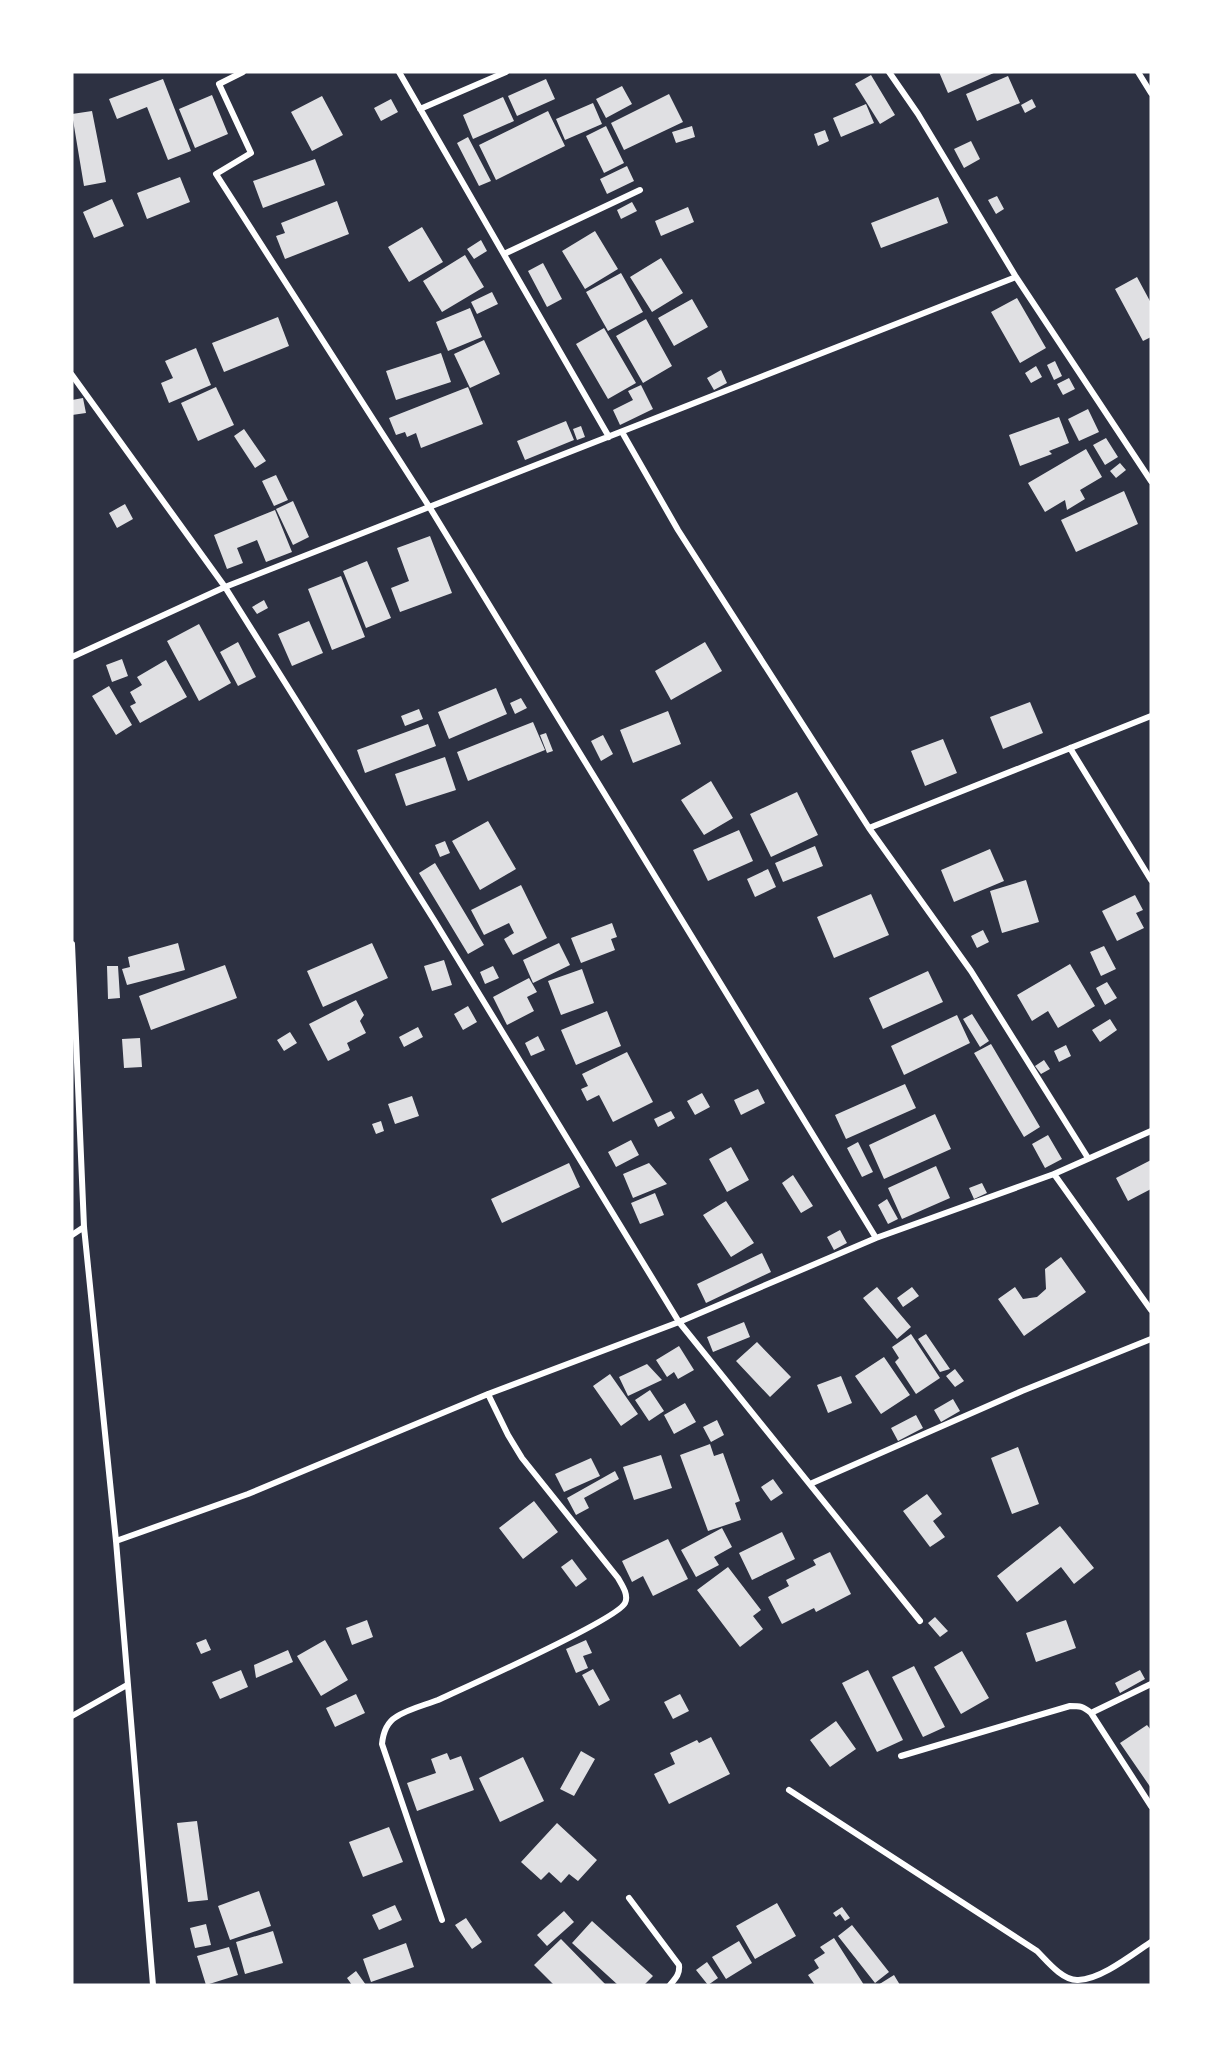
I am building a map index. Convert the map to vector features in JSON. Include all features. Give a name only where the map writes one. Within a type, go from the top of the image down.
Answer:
[{"type":"street","points":[[243,72],[219,84],[252,153],[216,174],[430,508],[876,1238]]},
{"type":"street","points":[[399,72],[609,437]]},
{"type":"street","points":[[420,109],[506,72]]},
{"type":"street","points":[[889,72],[918,114],[1016,277],[1151,481]]},
{"type":"street","points":[[1138,72],[1151,93]]},
{"type":"street","points":[[504,254],[640,190]]},
{"type":"street","points":[[72,657],[225,587],[1016,277]]},
{"type":"street","points":[[72,375],[225,587],[434,920],[679,1322],[921,1621]]},
{"type":"street","points":[[622,432],[678,530],[869,828],[970,972],[1088,1158]]},
{"type":"street","points":[[869,828],[1151,716]]},
{"type":"street","points":[[1070,748],[1151,879]]},
{"type":"street","points":[[72,944],[84,1227],[116,1541],[153,1985]]},
{"type":"street","points":[[116,1541],[249,1494],[488,1394],[679,1322],[876,1238],[1054,1174],[1151,1131]]},
{"type":"street","points":[[1054,1174],[1151,1310]]},
{"type":"street","points":[[72,1235],[84,1227]]},
{"type":"street","points":[[810,1484],[1022,1391],[1151,1339]]},
{"type":"street","points":[[442,1920],[382,1744],[383,1732],[394,1718],[438,1700],[587,1629],[618,1611],[625,1603],[626,1596],[618,1578],[522,1458],[488,1394]]},
{"type":"street","points":[[1091,1713],[1151,1684]]},
{"type":"street","points":[[72,1716],[128,1685]]},
{"type":"street","points":[[901,1756],[1070,1706],[1084,1707],[1091,1713],[1151,1806]]},
{"type":"street","points":[[789,1790],[1037,1951],[1059,1973],[1077,1981],[1098,1976],[1151,1942]]},
{"type":"street","points":[[629,1898],[679,1965],[680,1971],[670,1985]]},
{"type":"building","points":[[939,72],[996,72],[948,93]]},
{"type":"building","points":[[871,75],[895,115],[880,124],[855,84]]},
{"type":"building","points":[[1008,76],[1020,103],[977,121],[966,94]]},
{"type":"building","points":[[163,79],[191,151],[168,160],[147,107],[117,119],[109,99]]},
{"type":"building","points":[[546,79],[555,99],[517,116],[508,96]]},
{"type":"building","points":[[622,86],[632,104],[606,118],[596,99]]},
{"type":"building","points":[[669,94],[683,122],[624,150],[611,123]]},
{"type":"building","points":[[212,95],[228,134],[195,148],[179,109]]},
{"type":"building","points":[[322,96],[343,135],[312,151],[291,112]]},
{"type":"building","points":[[503,97],[514,121],[473,139],[463,115]]},
{"type":"building","points":[[391,99],[398,112],[381,121],[374,108]]},
{"type":"building","points":[[1032,99],[1036,107],[1025,113],[1021,105]]},
{"type":"building","points":[[593,103],[602,124],[565,140],[556,119]]},
{"type":"building","points":[[866,104],[874,123],[841,137],[833,118]]},
{"type":"building","points":[[92,111],[106,182],[84,186],[72,114]]},
{"type":"building","points":[[548,111],[565,146],[496,180],[479,145]]},
{"type":"building","points":[[606,126],[624,163],[604,173],[586,136]]},
{"type":"building","points":[[692,126],[695,137],[676,143],[672,132]]},
{"type":"building","points":[[825,130],[829,141],[818,146],[814,134]]},
{"type":"building","points":[[468,137],[491,181],[479,186],[457,143]]},
{"type":"building","points":[[971,141],[980,159],[964,168],[954,149]]},
{"type":"building","points":[[315,159],[325,185],[263,208],[253,181]]},
{"type":"building","points":[[627,166],[634,181],[607,194],[600,179]]},
{"type":"building","points":[[180,177],[190,202],[147,219],[137,193]]},
{"type":"building","points":[[997,196],[1004,209],[996,214],[988,200]]},
{"type":"building","points":[[938,197],[948,223],[881,248],[871,223]]},
{"type":"building","points":[[112,199],[124,226],[94,238],[83,212]]},
{"type":"building","points":[[337,201],[349,234],[285,259],[276,236],[285,233],[281,223]]},
{"type":"building","points":[[632,202],[637,211],[621,219],[617,210]]},
{"type":"building","points":[[688,207],[694,222],[661,236],[655,221]]},
{"type":"building","points":[[422,227],[443,262],[409,282],[388,247]]},
{"type":"building","points":[[595,231],[618,269],[585,289],[562,251]]},
{"type":"building","points":[[481,240],[487,251],[474,259],[467,249]]},
{"type":"building","points":[[465,255],[484,287],[442,312],[423,281]]},
{"type":"building","points":[[661,258],[683,293],[652,312],[630,277]]},
{"type":"building","points":[[543,263],[562,299],[547,307],[528,271]]},
{"type":"building","points":[[621,273],[643,312],[608,331],[586,292]]},
{"type":"building","points":[[1137,277],[1151,303],[1151,337],[1143,341],[1115,289]]},
{"type":"building","points":[[492,292],[498,304],[477,314],[471,302]]},
{"type":"building","points":[[1017,298],[1046,348],[1020,363],[991,312]]},
{"type":"building","points":[[692,299],[708,327],[674,346],[658,318]]},
{"type":"building","points":[[470,308],[482,337],[448,351],[436,322]]},
{"type":"building","points":[[278,317],[289,346],[224,372],[212,343]]},
{"type":"building","points":[[646,319],[672,366],[643,383],[616,336]]},
{"type":"building","points":[[604,328],[636,383],[608,399],[576,344]]},
{"type":"building","points":[[484,340],[500,374],[470,388],[454,354]]},
{"type":"building","points":[[196,348],[211,385],[169,403],[161,383],[173,378],[165,361]]},
{"type":"building","points":[[441,353],[451,382],[396,400],[386,371]]},
{"type":"building","points":[[1055,361],[1062,376],[1054,380],[1047,365]]},
{"type":"building","points":[[1036,366],[1042,377],[1031,383],[1025,373]]},
{"type":"building","points":[[721,370],[727,383],[714,390],[707,378]]},
{"type":"building","points":[[1069,378],[1075,389],[1063,395],[1057,384]]},
{"type":"building","points":[[641,385],[653,409],[620,425],[613,410],[633,400],[628,391]]},
{"type":"building","points":[[216,387],[234,425],[198,441],[181,403]]},
{"type":"building","points":[[468,387],[483,424],[421,448],[416,433],[407,437],[405,432],[396,435],[389,418]]},
{"type":"building","points":[[83,398],[86,413],[72,415],[72,400]]},
{"type":"building","points":[[1088,409],[1099,432],[1079,441],[1068,419]]},
{"type":"building","points":[[1059,417],[1069,443],[1049,451],[1052,454],[1020,466],[1009,435]]},
{"type":"building","points":[[566,421],[574,440],[525,460],[517,441]]},
{"type":"building","points":[[581,426],[585,437],[577,440],[573,429]]},
{"type":"building","points":[[244,429],[266,461],[255,468],[234,436]]},
{"type":"building","points":[[1106,438],[1118,457],[1105,465],[1093,445]]},
{"type":"building","points":[[1086,449],[1102,477],[1080,490],[1085,499],[1067,510],[1065,500],[1045,512],[1028,483]]},
{"type":"building","points":[[1120,463],[1126,470],[1116,478],[1110,471]]},
{"type":"building","points":[[276,475],[288,500],[274,506],[262,481]]},
{"type":"building","points":[[1124,491],[1138,524],[1076,552],[1061,520]]},
{"type":"building","points":[[293,501],[309,537],[293,545],[276,509]]},
{"type":"building","points":[[125,504],[133,519],[117,528],[109,513]]},
{"type":"building","points":[[275,510],[292,552],[266,562],[257,540],[237,548],[243,563],[227,569],[214,535]]},
{"type":"building","points":[[430,536],[452,593],[400,612],[391,588],[409,581],[397,548]]},
{"type":"building","points":[[367,561],[391,618],[366,628],[343,571]]},
{"type":"building","points":[[341,576],[365,637],[332,650],[308,589]]},
{"type":"building","points":[[264,600],[268,608],[257,614],[252,607]]},
{"type":"building","points":[[309,621],[323,653],[292,666],[278,634]]},
{"type":"building","points":[[199,624],[231,683],[199,701],[167,641]]},
{"type":"building","points":[[238,642],[256,677],[238,686],[220,652]]},
{"type":"building","points":[[705,642],[722,671],[671,700],[655,671]]},
{"type":"building","points":[[122,659],[128,676],[112,682],[106,665]]},
{"type":"building","points":[[166,660],[187,697],[140,723],[130,706],[136,703],[130,692],[142,685],[137,677]]},
{"type":"building","points":[[109,686],[132,725],[116,735],[92,696]]},
{"type":"building","points":[[496,688],[507,714],[449,739],[438,712]]},
{"type":"building","points":[[521,698],[527,708],[515,714],[510,703]]},
{"type":"building","points":[[1030,702],[1043,733],[1003,749],[990,717]]},
{"type":"building","points":[[419,709],[423,719],[405,726],[401,716]]},
{"type":"building","points":[[668,711],[681,744],[633,763],[620,730]]},
{"type":"building","points":[[533,722],[545,750],[468,781],[457,752]]},
{"type":"building","points":[[428,724],[436,746],[365,773],[357,750]]},
{"type":"building","points":[[546,733],[553,751],[547,753],[540,735]]},
{"type":"building","points":[[603,735],[613,754],[601,761],[591,741]]},
{"type":"building","points":[[943,739],[957,773],[925,786],[911,751]]},
{"type":"building","points":[[445,757],[456,790],[406,806],[395,774]]},
{"type":"building","points":[[711,781],[733,818],[704,835],[681,800]]},
{"type":"building","points":[[797,792],[818,835],[771,857],[750,814]]},
{"type":"building","points":[[488,821],[516,869],[480,890],[452,841]]},
{"type":"building","points":[[739,830],[753,861],[708,881],[693,850]]},
{"type":"building","points":[[445,841],[450,853],[440,857],[435,845]]},
{"type":"building","points":[[815,846],[823,866],[783,882],[775,863]]},
{"type":"building","points":[[990,849],[1004,881],[954,902],[941,870]]},
{"type":"building","points":[[435,863],[484,945],[468,954],[419,873]]},
{"type":"building","points":[[768,869],[776,887],[755,897],[747,879]]},
{"type":"building","points":[[1026,880],[1039,922],[1002,933],[990,891]]},
{"type":"building","points":[[521,885],[547,938],[513,955],[504,939],[514,933],[509,923],[484,935],[471,910]]},
{"type":"building","points":[[871,894],[889,935],[834,958],[817,917]]},
{"type":"building","points":[[1135,895],[1143,910],[1136,913],[1144,928],[1117,941],[1102,911]]},
{"type":"building","points":[[612,923],[617,937],[611,939],[615,950],[581,963],[571,938]]},
{"type":"building","points":[[983,930],[989,942],[977,948],[971,936]]},
{"type":"building","points":[[178,943],[185,970],[127,985],[122,969],[130,967],[128,957]]},
{"type":"building","points":[[372,943],[388,978],[323,1007],[307,971]]},
{"type":"building","points":[[559,943],[570,965],[533,983],[523,960]]},
{"type":"building","points":[[1104,946],[1116,969],[1101,976],[1090,952]]},
{"type":"building","points":[[444,960],[452,985],[432,991],[424,966]]},
{"type":"building","points":[[1070,964],[1095,1006],[1058,1028],[1048,1011],[1032,1021],[1017,995]]},
{"type":"building","points":[[225,965],[237,998],[151,1030],[139,996]]},
{"type":"building","points":[[107,966],[118,966],[120,998],[108,999]]},
{"type":"building","points":[[493,966],[499,978],[485,984],[480,972]]},
{"type":"building","points":[[582,969],[594,1003],[561,1015],[548,981]]},
{"type":"building","points":[[928,971],[943,1002],[883,1029],[869,998]]},
{"type":"building","points":[[529,978],[537,992],[527,997],[534,1011],[507,1025],[493,997]]},
{"type":"building","points":[[1107,982],[1117,998],[1105,1005],[1096,988]]},
{"type":"building","points":[[356,1000],[364,1015],[360,1021],[366,1033],[347,1043],[350,1050],[328,1061],[309,1024]]},
{"type":"building","points":[[468,1006],[477,1022],[463,1030],[454,1014]]},
{"type":"building","points":[[607,1011],[621,1046],[576,1065],[561,1030]]},
{"type":"building","points":[[972,1014],[989,1041],[980,1047],[963,1019]]},
{"type":"building","points":[[957,1015],[970,1043],[904,1075],[891,1046]]},
{"type":"building","points":[[1110,1019],[1117,1030],[1100,1042],[1092,1030]]},
{"type":"building","points":[[418,1027],[423,1037],[404,1047],[399,1037]]},
{"type":"building","points":[[290,1032],[297,1043],[284,1051],[277,1040]]},
{"type":"building","points":[[538,1036],[545,1050],[531,1056],[525,1043]]},
{"type":"building","points":[[140,1038],[142,1067],[124,1068],[122,1039]]},
{"type":"building","points":[[991,1044],[1040,1127],[1024,1137],[974,1053]]},
{"type":"building","points":[[1066,1045],[1071,1056],[1059,1062],[1054,1051]]},
{"type":"building","points":[[627,1052],[653,1102],[613,1122],[599,1095],[587,1101],[581,1089],[588,1086],[582,1074]]},
{"type":"building","points":[[1044,1060],[1050,1069],[1041,1074],[1035,1066]]},
{"type":"building","points":[[905,1084],[916,1108],[846,1139],[835,1115]]},
{"type":"building","points":[[758,1089],[765,1103],[741,1115],[734,1100]]},
{"type":"building","points":[[702,1093],[710,1107],[695,1115],[687,1101]]},
{"type":"building","points":[[412,1096],[419,1116],[395,1124],[388,1104]]},
{"type":"building","points":[[671,1111],[675,1118],[658,1127],[654,1119]]},
{"type":"building","points":[[935,1114],[951,1149],[884,1179],[869,1145]]},
{"type":"building","points":[[381,1121],[384,1131],[376,1134],[372,1124]]},
{"type":"building","points":[[1048,1135],[1062,1159],[1045,1168],[1032,1144]]},
{"type":"building","points":[[631,1140],[639,1155],[616,1167],[608,1152]]},
{"type":"building","points":[[858,1142],[873,1172],[862,1177],[847,1148]]},
{"type":"building","points":[[731,1147],[749,1180],[727,1192],[709,1159]]},
{"type":"building","points":[[1151,1160],[1151,1189],[1128,1201],[1116,1178]]},
{"type":"building","points":[[569,1163],[580,1187],[502,1223],[491,1199]]},
{"type":"building","points":[[649,1163],[667,1184],[633,1198],[623,1174]]},
{"type":"building","points":[[936,1166],[950,1198],[902,1219],[888,1188]]},
{"type":"building","points":[[793,1175],[813,1206],[801,1213],[782,1183]]},
{"type":"building","points":[[982,1183],[987,1193],[974,1199],[969,1188]]},
{"type":"building","points":[[655,1193],[664,1215],[640,1224],[631,1203]]},
{"type":"building","points":[[887,1199],[898,1219],[888,1224],[878,1205]]},
{"type":"building","points":[[726,1201],[754,1243],[731,1257],[703,1215]]},
{"type":"building","points":[[840,1230],[847,1243],[834,1250],[827,1237]]},
{"type":"building","points":[[762,1253],[771,1272],[706,1303],[697,1284]]},
{"type":"building","points":[[1061,1257],[1086,1292],[1024,1336],[998,1299],[1015,1287],[1023,1299],[1037,1297],[1046,1289],[1045,1269]]},
{"type":"building","points":[[877,1287],[911,1327],[897,1339],[863,1298]]},
{"type":"building","points":[[912,1287],[919,1296],[903,1307],[897,1298]]},
{"type":"building","points":[[744,1322],[750,1337],[713,1352],[707,1337]]},
{"type":"building","points":[[911,1334],[940,1378],[916,1394],[895,1362],[899,1358],[892,1347]]},
{"type":"building","points":[[926,1334],[950,1369],[940,1372],[918,1339]]},
{"type":"building","points":[[757,1342],[791,1377],[770,1397],[736,1361]]},
{"type":"building","points":[[679,1346],[694,1370],[678,1379],[674,1372],[667,1377],[656,1360]]},
{"type":"building","points":[[884,1357],[910,1395],[881,1414],[855,1376]]},
{"type":"building","points":[[647,1364],[662,1380],[628,1396],[619,1377]]},
{"type":"building","points":[[955,1369],[964,1381],[955,1387],[946,1376]]},
{"type":"building","points":[[610,1374],[638,1414],[621,1426],[593,1386]]},
{"type":"building","points":[[841,1376],[852,1403],[828,1413],[817,1385]]},
{"type":"building","points":[[650,1390],[664,1411],[649,1421],[635,1400]]},
{"type":"building","points":[[953,1399],[960,1411],[941,1422],[934,1410]]},
{"type":"building","points":[[685,1403],[696,1422],[674,1434],[664,1415]]},
{"type":"building","points":[[916,1415],[923,1428],[898,1441],[891,1428]]},
{"type":"building","points":[[717,1420],[724,1435],[711,1442],[703,1427]]},
{"type":"building","points":[[710,1444],[714,1456],[723,1453],[740,1501],[735,1503],[741,1520],[708,1531],[680,1455]]},
{"type":"building","points":[[1018,1447],[1039,1504],[1012,1514],[991,1458]]},
{"type":"building","points":[[661,1455],[672,1488],[634,1500],[623,1467]]},
{"type":"building","points":[[591,1458],[600,1476],[564,1492],[555,1474]]},
{"type":"building","points":[[615,1471],[619,1479],[584,1498],[589,1508],[576,1515],[567,1498]]},
{"type":"building","points":[[773,1479],[783,1493],[771,1501],[761,1487]]},
{"type":"building","points":[[927,1494],[942,1514],[933,1521],[945,1537],[930,1547],[903,1511]]},
{"type":"building","points":[[534,1501],[558,1532],[523,1559],[499,1528]]},
{"type":"building","points":[[1060,1526],[1094,1568],[1074,1584],[1061,1567],[1017,1602],[997,1576]]},
{"type":"building","points":[[722,1528],[732,1547],[714,1557],[719,1565],[696,1577],[681,1550]]},
{"type":"building","points":[[782,1532],[795,1559],[752,1580],[739,1553]]},
{"type":"building","points":[[668,1539],[688,1579],[653,1596],[643,1576],[632,1582],[622,1561]]},
{"type":"building","points":[[830,1552],[851,1594],[816,1612],[814,1608],[782,1624],[768,1597],[789,1586],[786,1580],[816,1565],[813,1560]]},
{"type":"building","points":[[572,1559],[587,1579],[576,1587],[561,1567]]},
{"type":"building","points":[[728,1567],[761,1610],[753,1616],[763,1629],[740,1647],[697,1590]]},
{"type":"building","points":[[935,1617],[948,1631],[940,1637],[928,1623]]},
{"type":"building","points":[[367,1620],[373,1637],[352,1645],[346,1628]]},
{"type":"building","points":[[1066,1620],[1076,1648],[1036,1662],[1026,1633]]},
{"type":"building","points":[[206,1639],[211,1650],[201,1654],[196,1643]]},
{"type":"building","points":[[325,1640],[348,1680],[321,1696],[297,1656]]},
{"type":"building","points":[[586,1640],[592,1653],[583,1656],[588,1668],[576,1673],[566,1649]]},
{"type":"building","points":[[288,1650],[293,1662],[256,1678],[254,1665]]},
{"type":"building","points":[[962,1651],[989,1698],[961,1714],[934,1667]]},
{"type":"building","points":[[914,1666],[945,1727],[923,1737],[892,1677]]},
{"type":"building","points":[[593,1669],[610,1700],[599,1706],[582,1675]]},
{"type":"building","points":[[241,1670],[248,1687],[220,1699],[212,1682]]},
{"type":"building","points":[[868,1670],[903,1740],[877,1752],[842,1683]]},
{"type":"building","points":[[1140,1670],[1145,1679],[1120,1693],[1115,1683]]},
{"type":"building","points":[[356,1694],[365,1713],[335,1727],[326,1708]]},
{"type":"building","points":[[680,1694],[689,1711],[673,1719],[664,1702]]},
{"type":"building","points":[[836,1721],[856,1749],[830,1767],[810,1740]]},
{"type":"building","points":[[1147,1725],[1151,1730],[1151,1788],[1120,1743]]},
{"type":"building","points":[[711,1737],[730,1774],[669,1804],[654,1774],[675,1764],[670,1753],[697,1740],[699,1743]]},
{"type":"building","points":[[581,1751],[595,1759],[574,1796],[560,1789]]},
{"type":"building","points":[[447,1753],[450,1760],[461,1756],[474,1790],[417,1811],[407,1783],[436,1773],[431,1759]]},
{"type":"building","points":[[523,1757],[544,1801],[500,1822],[479,1778]]},
{"type":"building","points":[[197,1821],[208,1900],[188,1902],[177,1823]]},
{"type":"building","points":[[557,1823],[597,1860],[578,1881],[569,1874],[561,1883],[549,1872],[541,1880],[521,1862]]},
{"type":"building","points":[[389,1827],[403,1862],[363,1877],[349,1842]]},
{"type":"building","points":[[259,1891],[271,1926],[230,1940],[218,1906]]},
{"type":"building","points":[[777,1903],[796,1936],[755,1959],[736,1926]]},
{"type":"building","points":[[395,1905],[402,1920],[379,1930],[372,1915]]},
{"type":"building","points":[[842,1907],[850,1918],[845,1921],[840,1914],[836,1917],[833,1913]]},
{"type":"building","points":[[564,1911],[574,1922],[547,1946],[537,1935]]},
{"type":"building","points":[[466,1918],[482,1942],[472,1949],[455,1925]]},
{"type":"building","points":[[592,1921],[653,1976],[644,1985],[618,1985],[572,1943]]},
{"type":"building","points":[[206,1924],[211,1945],[195,1948],[190,1928]]},
{"type":"building","points":[[852,1925],[889,1972],[875,1983],[838,1936]]},
{"type":"building","points":[[273,1931],[283,1963],[245,1974],[236,1942]]},
{"type":"building","points":[[834,1938],[864,1985],[815,1985],[808,1975],[819,1968],[814,1960],[825,1953],[820,1947]]},
{"type":"building","points":[[561,1939],[606,1985],[554,1985],[534,1965]]},
{"type":"building","points":[[739,1941],[752,1963],[726,1979],[712,1957]]},
{"type":"building","points":[[406,1943],[414,1967],[371,1982],[363,1959]]},
{"type":"building","points":[[229,1947],[238,1975],[206,1985],[197,1956]]},
{"type":"building","points":[[707,1962],[718,1978],[708,1985],[696,1970]]},
{"type":"building","points":[[356,1971],[366,1985],[352,1985],[347,1978]]},
{"type":"building","points":[[894,1975],[900,1985],[878,1985]]}]
